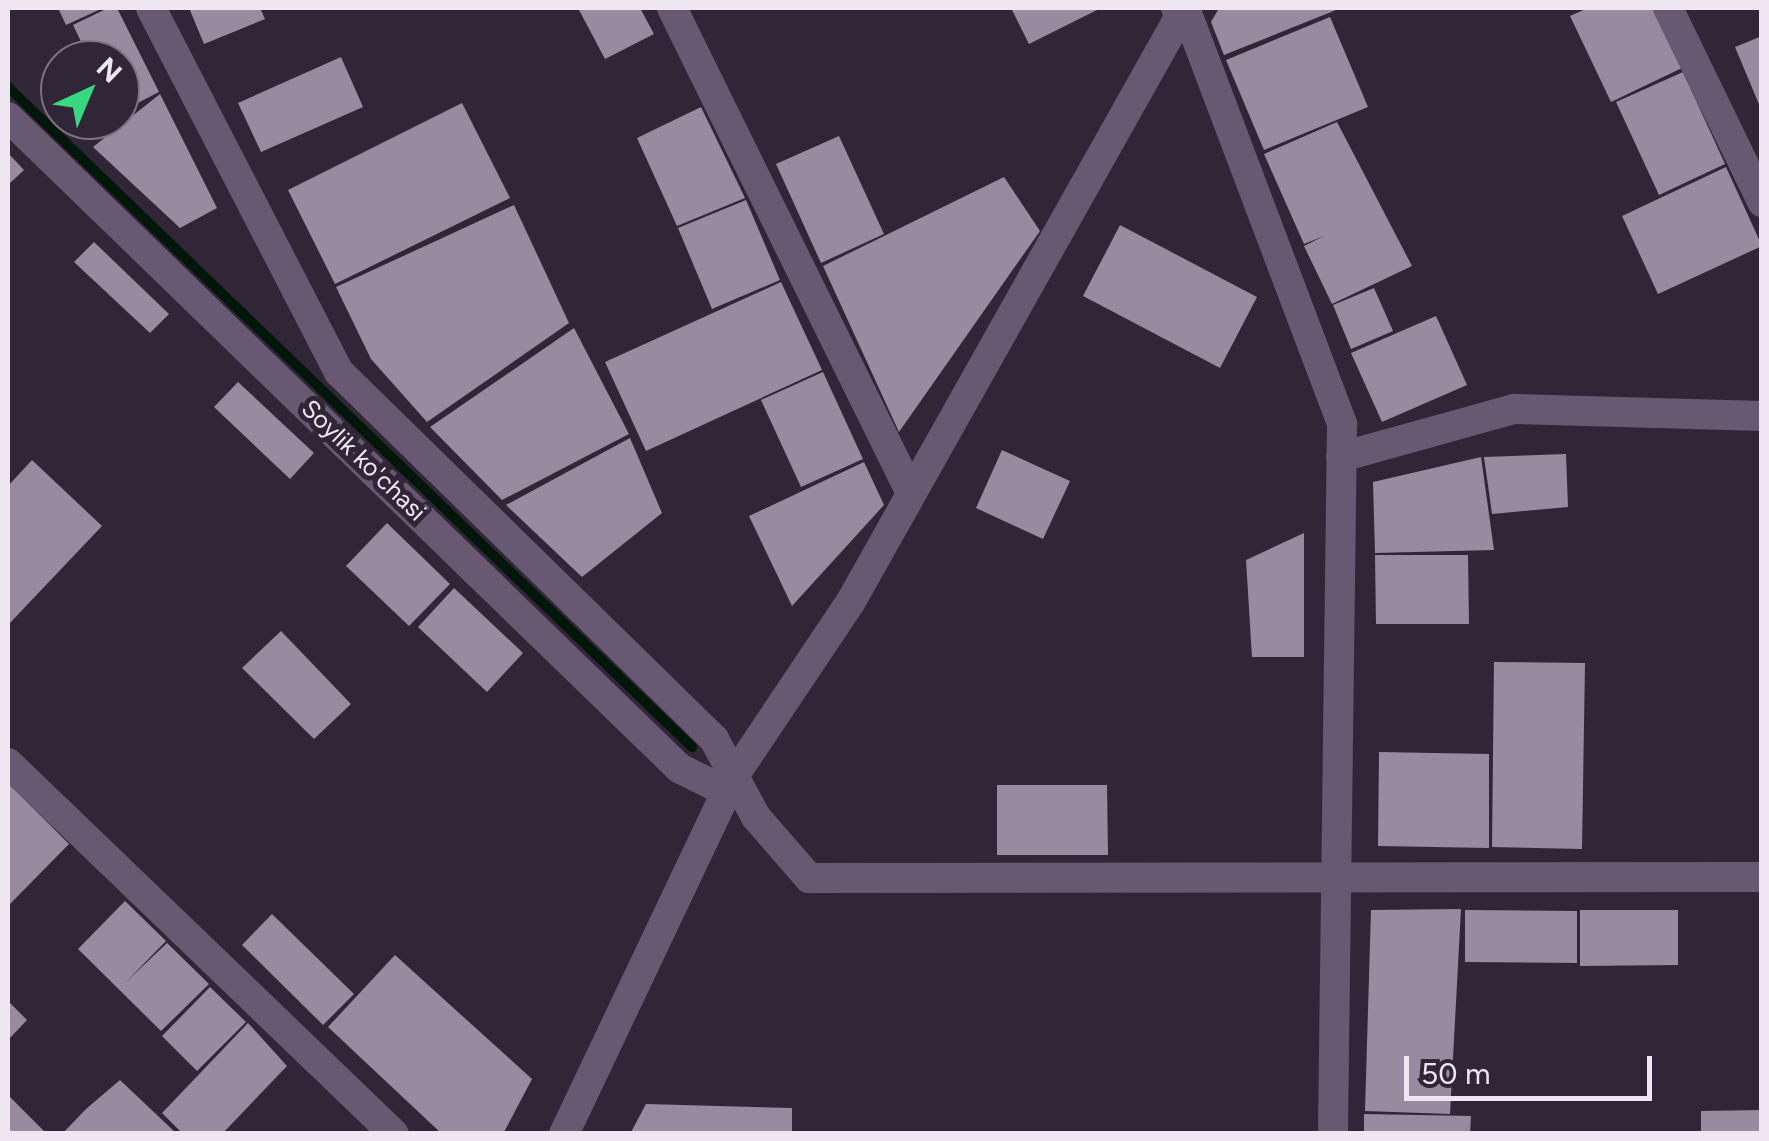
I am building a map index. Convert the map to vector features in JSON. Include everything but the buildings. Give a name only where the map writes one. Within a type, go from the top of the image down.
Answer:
[{"type":"street","points":[[151,8],[339,372],[714,739],[731,784],[809,878],[1332,874],[1762,877]]},
{"type":"street","points":[[672,8],[911,494]]},
{"type":"street","points":[[1668,8],[1762,202]]},
{"type":"street","points":[[564,1134],[731,784],[911,494],[1180,10]]},
{"type":"street","points":[[1180,10],[1342,424],[1332,874],[1333,1134]]},
{"type":"street","name":"Soylik ko'chasi","points":[[8,117],[679,768],[731,784]]},
{"type":"street","points":[[308,404],[339,372]]},
{"type":"street","points":[[1341,458],[1514,408],[1762,416]]},
{"type":"street","points":[[8,764],[394,1134]]},
{"type":"waterway","points":[[8,87],[692,747]]}]
